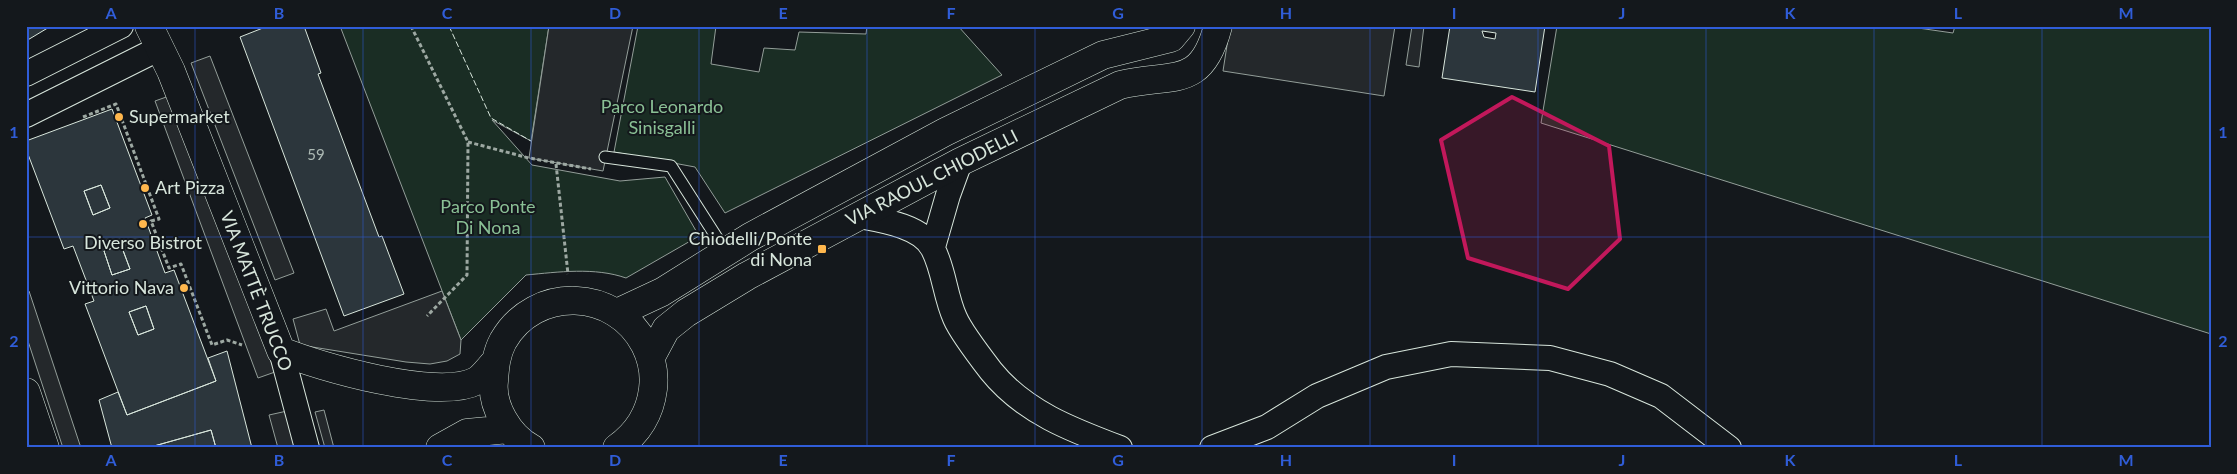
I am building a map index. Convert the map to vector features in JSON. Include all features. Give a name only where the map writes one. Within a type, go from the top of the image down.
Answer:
[{"type":"main road","name":"VIA RAOUL CHIODELLI","points":[[618,312],[662,292],[750,236],[953,128],[1103,55],[1171,38],[1181,26]]},
{"type":"main road","name":"VIA RAOUL CHIODELLI","points":[[651,357],[666,328],[686,313],[747,276],[960,162],[1120,85],[1137,81],[1178,77],[1194,70],[1204,62],[1210,52],[1218,26]]},
{"type":"main road","name":"VIA MATTÈ TRUCCO","points":[[154,37],[171,71],[281,351]]},
{"type":"main road","points":[[523,442],[498,408],[493,385],[495,362],[503,342],[516,324],[534,311],[554,303],[576,300],[598,304],[618,312],[638,332],[651,357],[655,380],[652,402],[640,435],[617,448]]},
{"type":"main road","points":[[281,351],[319,366],[397,383],[450,387],[476,381],[495,362]]},
{"type":"main road","points":[[26,392],[45,448]]},
{"type":"main road","points":[[440,448],[467,433],[523,442]]},
{"type":"street","points":[[26,74],[121,26]]},
{"type":"street","points":[[26,115],[154,37]]},
{"type":"street","points":[[933,247],[960,162]]},
{"type":"street","points":[[859,216],[887,221],[913,230],[933,247],[955,319],[992,372],[1034,411],[1081,434],[1120,448]]},
{"type":"street","name":"VIA MATTÈ TRUCCO","points":[[281,351],[307,448]]},
{"type":"street","points":[[1212,448],[1267,427],[1317,396],[1386,367],[1451,354],[1550,358],[1610,374],[1661,396],[1729,448]]},
{"type":"lane","points":[[605,157],[671,166],[726,252]]},
{"type":"path","points":[[411,26],[468,142],[467,275],[427,316]]},
{"type":"path","points":[[80,118],[116,104],[159,219],[151,221],[169,268],[181,264],[212,345],[227,340],[242,344]]},
{"type":"path","points":[[556,164],[568,276]]},
{"type":"highlighted area","points":[[1512,97],[1609,146],[1620,239],[1568,289],[1468,258],[1441,140]]},
{"type":"green space","name":"Parco Ponte Di Nona","points":[[340,26],[549,26],[531,141],[492,120],[532,165],[620,181],[665,177],[699,236],[626,278],[589,271],[526,275],[461,340]]},
{"type":"green space","name":"Parco Leonardo Sinisgalli","points":[[638,26],[716,26],[711,64],[759,72],[764,48],[795,50],[799,32],[866,34],[867,26],[958,26],[1002,75],[725,213],[695,167],[614,152]]},
{"type":"green space","points":[[1557,26],[1904,26],[1953,33],[1955,26],[2211,26],[2211,334],[1541,123]]},
{"type":"shaded area","points":[[549,26],[633,26],[603,171],[529,158]]},
{"type":"shaded area","points":[[1230,26],[1395,26],[1384,96],[1223,71]]},
{"type":"shaded area","points":[[1412,26],[1424,26],[1419,67],[1406,65]]},
{"type":"shaded area","points":[[210,56],[294,273],[275,280],[191,63]]},
{"type":"shaded area","points":[[172,95],[275,372],[258,378],[155,101]]},
{"type":"shaded area","points":[[29,291],[81,448],[63,448],[26,335],[26,292]]},
{"type":"shaded area","points":[[442,291],[461,340],[460,354],[447,361],[430,364],[406,362],[300,345],[293,319],[326,309],[334,331]]},
{"type":"shaded area","points":[[324,410],[334,448],[325,448],[315,412]]},
{"type":"shaded area","points":[[287,411],[296,448],[278,448],[269,415]]},
{"type":"building","points":[[26,26],[51,26],[26,41]]},
{"type":"building","points":[[268,26],[304,26],[321,73],[318,74],[379,237],[382,236],[404,294],[344,316],[240,37]]},
{"type":"building","points":[[1450,26],[1545,26],[1535,92],[1442,78]],"holes":[[[1482,31],[1496,33],[1495,39],[1484,37]]]},
{"type":"building","points":[[112,109],[152,215],[145,218],[165,273],[174,270],[216,381],[127,415],[85,304],[94,301],[73,246],[64,249],[26,149],[26,141]],"holes":[[[101,185],[110,208],[93,215],[84,191]],[[121,245],[130,269],[112,275],[104,251]],[[146,306],[154,329],[138,335],[129,312]]]},
{"type":"building","points":[[101,185],[110,208],[93,215],[84,191]]},
{"type":"building","points":[[121,245],[130,269],[112,275],[104,251]]},
{"type":"building","points":[[146,306],[154,329],[138,335],[129,312]]},
{"type":"building","points":[[227,351],[252,448],[216,448],[211,430],[147,448],[112,448],[99,400],[118,392],[127,415],[216,381],[208,358]]},
{"type":"building","points":[[211,430],[216,448],[147,448]]},
{"type":"fence","points":[[449,26],[491,118],[531,141]]},
{"type":"place","name":"Supermarket","points":[[119,117]]},
{"type":"place","name":"Art Pizza","points":[[145,188]]},
{"type":"place","name":"Diverso Bistrot","points":[[143,224]]},
{"type":"place","name":"Chiodelli/Ponte di Nona","points":[[822,249]]},
{"type":"place","name":"Vittorio Nava","points":[[184,288]]}]
